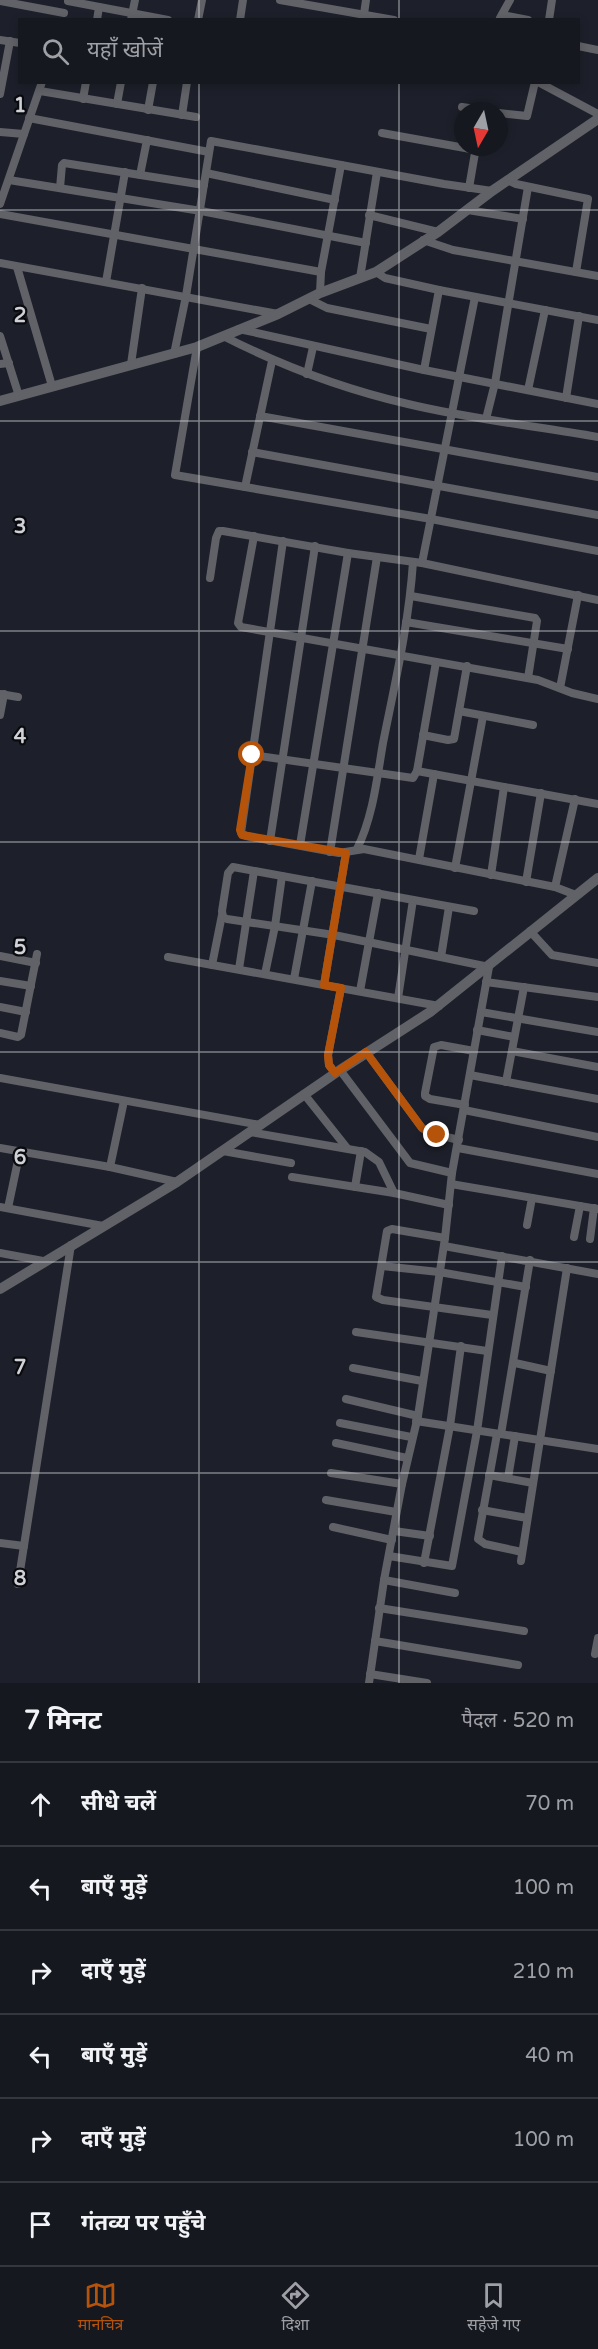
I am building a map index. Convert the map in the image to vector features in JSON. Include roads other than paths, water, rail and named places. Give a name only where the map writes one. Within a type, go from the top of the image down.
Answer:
[{"type":"street","points":[[132,16],[135,0]]},
{"type":"street","points":[[198,18],[202,0]]},
{"type":"street","points":[[240,18],[243,0]]},
{"type":"street","points":[[283,0],[384,18]]},
{"type":"street","points":[[364,14],[366,0]]},
{"type":"street","points":[[500,17],[510,0]]},
{"type":"street","points":[[549,18],[552,0]]},
{"type":"street","points":[[0,1],[63,16],[68,1],[132,16],[154,18]]},
{"type":"street","points":[[97,18],[99,7]]},
{"type":"street","points":[[0,40],[15,42],[0,94]]},
{"type":"street","points":[[580,46],[598,50]]},
{"type":"street","points":[[83,99],[86,84]]},
{"type":"street","points":[[117,104],[121,84]]},
{"type":"street","points":[[148,110],[153,84]]},
{"type":"street","points":[[182,115],[187,84]]},
{"type":"street","points":[[508,113],[527,116],[535,84]]},
{"type":"street","points":[[540,84],[598,114]]},
{"type":"street","points":[[0,204],[41,87],[83,99],[196,117]]},
{"type":"street","points":[[29,118],[209,152]]},
{"type":"street","points":[[0,401],[197,347],[278,314],[320,293],[376,272],[438,232],[507,180],[598,119]]},
{"type":"street","points":[[0,132],[24,134]]},
{"type":"street","points":[[382,133],[454,145]]},
{"type":"street","points":[[140,175],[147,140]]},
{"type":"street","points":[[174,354],[213,140],[377,172],[492,191]]},
{"type":"street","points":[[469,188],[475,156]]},
{"type":"street","points":[[60,188],[64,163],[204,185]]},
{"type":"street","points":[[320,293],[321,272],[341,165]]},
{"type":"street","points":[[106,282],[125,172]]},
{"type":"street","points":[[360,278],[377,172]]},
{"type":"street","points":[[206,173],[335,200]]},
{"type":"street","points":[[9,180],[201,211],[366,243]]},
{"type":"street","points":[[507,180],[588,200],[576,272]]},
{"type":"street","points":[[486,419],[510,303],[528,187]]},
{"type":"street","points":[[468,210],[523,219]]},
{"type":"street","points":[[0,214],[321,272]]},
{"type":"street","points":[[369,215],[438,232]]},
{"type":"street","points":[[423,240],[453,250],[598,276]]},
{"type":"street","points":[[0,263],[278,314]]},
{"type":"street","points":[[16,267],[52,386]]},
{"type":"street","points":[[376,272],[385,278],[439,290],[598,320]]},
{"type":"street","points":[[131,364],[142,288]]},
{"type":"street","points":[[424,370],[439,290]]},
{"type":"street","points":[[357,849],[366,829],[411,596],[446,450],[451,413],[475,297]]},
{"type":"street","points":[[309,299],[327,308],[431,329]]},
{"type":"street","points":[[528,390],[545,310]]},
{"type":"street","points":[[566,398],[579,316]]},
{"type":"street","points":[[239,329],[313,347],[598,404]]},
{"type":"street","points":[[0,336],[4,363],[19,396]]},
{"type":"street","points":[[223,336],[272,361],[388,399],[451,413],[598,435]]},
{"type":"street","points":[[197,347],[175,475],[431,519],[598,551]]},
{"type":"street","points":[[307,374],[313,347]]},
{"type":"street","points":[[245,488],[272,361]]},
{"type":"street","points":[[260,416],[598,477]]},
{"type":"street","points":[[252,452],[598,516]]},
{"type":"street","points":[[210,578],[219,531],[348,553],[418,562],[598,600]]},
{"type":"street","points":[[255,536],[239,625],[528,678],[598,697]]},
{"type":"street","points":[[283,541],[241,833],[246,836],[330,852],[346,853],[357,849],[419,859],[555,887],[576,895]]},
{"type":"street","points":[[270,841],[315,546]]},
{"type":"street","points":[[300,845],[348,553]]},
{"type":"street","points":[[330,852],[377,556]]},
{"type":"street","points":[[560,688],[578,595]]},
{"type":"street","points":[[411,596],[532,616],[537,621],[528,678]]},
{"type":"street","points":[[406,622],[568,649]]},
{"type":"street","points":[[252,755],[413,778],[417,771],[436,662]]},
{"type":"street","points":[[423,735],[452,741],[467,666]]},
{"type":"street","points":[[0,715],[2,694],[18,697]]},
{"type":"street","points":[[459,711],[533,725]]},
{"type":"street","points":[[455,868],[483,716]]},
{"type":"street","points":[[417,771],[598,804]]},
{"type":"street","points":[[419,859],[434,774]]},
{"type":"street","points":[[491,875],[504,787]]},
{"type":"street","points":[[526,882],[542,793]]},
{"type":"street","points":[[555,887],[575,800]]},
{"type":"street","points":[[324,985],[346,853]]},
{"type":"street","points":[[212,965],[230,869],[237,868],[474,911]]},
{"type":"street","points":[[238,969],[254,871]]},
{"type":"street","points":[[265,974],[282,876]]},
{"type":"street","points":[[294,979],[312,881]]},
{"type":"street","points":[[0,1289],[177,1182],[337,1071],[439,1006],[530,931],[597,881]]},
{"type":"street","points":[[360,991],[378,893]]},
{"type":"street","points":[[398,998],[413,900]]},
{"type":"street","points":[[441,957],[449,907]]},
{"type":"street","points":[[222,915],[227,919],[334,935],[489,967]]},
{"type":"street","points":[[530,931],[552,955],[598,963]]},
{"type":"street","points":[[0,956],[36,959],[21,1035],[18,1037],[0,1033]]},
{"type":"street","points":[[168,957],[439,1006]]},
{"type":"street","points":[[428,1683],[369,1679],[396,1512],[417,1418],[444,1242],[452,1173],[489,967]]},
{"type":"street","points":[[0,981],[31,986]]},
{"type":"street","points":[[486,982],[598,997]]},
{"type":"street","points":[[506,1082],[524,987]]},
{"type":"street","points":[[341,988],[328,1055],[329,1065],[337,1071],[410,1163],[452,1173]]},
{"type":"street","points":[[0,1007],[26,1012]]},
{"type":"street","points":[[481,1012],[598,1032]]},
{"type":"street","points":[[477,1030],[514,1037]]},
{"type":"street","points":[[474,1051],[441,1045],[434,1047],[425,1096],[598,1137]]},
{"type":"street","points":[[512,1051],[598,1067]]},
{"type":"street","points":[[366,1052],[422,1128],[430,1133],[458,1144],[598,1174]]},
{"type":"street","points":[[470,1075],[598,1099]]},
{"type":"street","points":[[0,1078],[124,1101],[361,1151],[379,1162],[394,1193]]},
{"type":"street","points":[[304,1094],[347,1148]]},
{"type":"street","points":[[110,1167],[124,1101]]},
{"type":"street","points":[[0,1148],[110,1167],[177,1182]]},
{"type":"street","points":[[20,1151],[4,1208],[103,1226]]},
{"type":"street","points":[[223,1151],[291,1163]]},
{"type":"street","points":[[355,1186],[361,1151]]},
{"type":"street","points":[[292,1177],[355,1186],[448,1205]]},
{"type":"street","points":[[451,1184],[596,1209],[590,1239]]},
{"type":"street","points":[[527,1225],[532,1198]]},
{"type":"street","points":[[574,1237],[580,1206]]},
{"type":"street","points":[[492,1315],[376,1297],[386,1233],[389,1230],[502,1256],[598,1274]]},
{"type":"street","points":[[18,1584],[71,1245]]},
{"type":"street","points":[[0,1253],[43,1262]]},
{"type":"street","points":[[389,1557],[452,1566],[477,1431],[502,1256]]},
{"type":"street","points":[[522,1551],[481,1542],[478,1533],[515,1363],[530,1260]]},
{"type":"street","points":[[381,1266],[439,1272],[526,1287]]},
{"type":"street","points":[[521,1561],[567,1268]]},
{"type":"street","points":[[356,1332],[487,1351]]},
{"type":"street","points":[[424,1563],[450,1426],[461,1346]]},
{"type":"street","points":[[515,1363],[551,1371]]},
{"type":"street","points":[[353,1368],[422,1381]]},
{"type":"street","points":[[346,1399],[450,1426],[598,1449]]},
{"type":"street","points":[[340,1423],[411,1437]]},
{"type":"street","points":[[508,1478],[515,1436]]},
{"type":"street","points":[[336,1443],[407,1458]]},
{"type":"street","points":[[331,1473],[402,1484]]},
{"type":"street","points":[[489,1475],[533,1483]]},
{"type":"street","points":[[326,1500],[396,1512]]},
{"type":"street","points":[[482,1510],[527,1518]]},
{"type":"street","points":[[333,1527],[393,1535],[430,1536]]},
{"type":"street","points":[[0,1543],[24,1546]]},
{"type":"street","points":[[384,1580],[455,1593]]},
{"type":"street","points":[[379,1608],[524,1631]]},
{"type":"street","points":[[595,1654],[598,1638]]},
{"type":"street","points":[[375,1641],[518,1665]]}]
